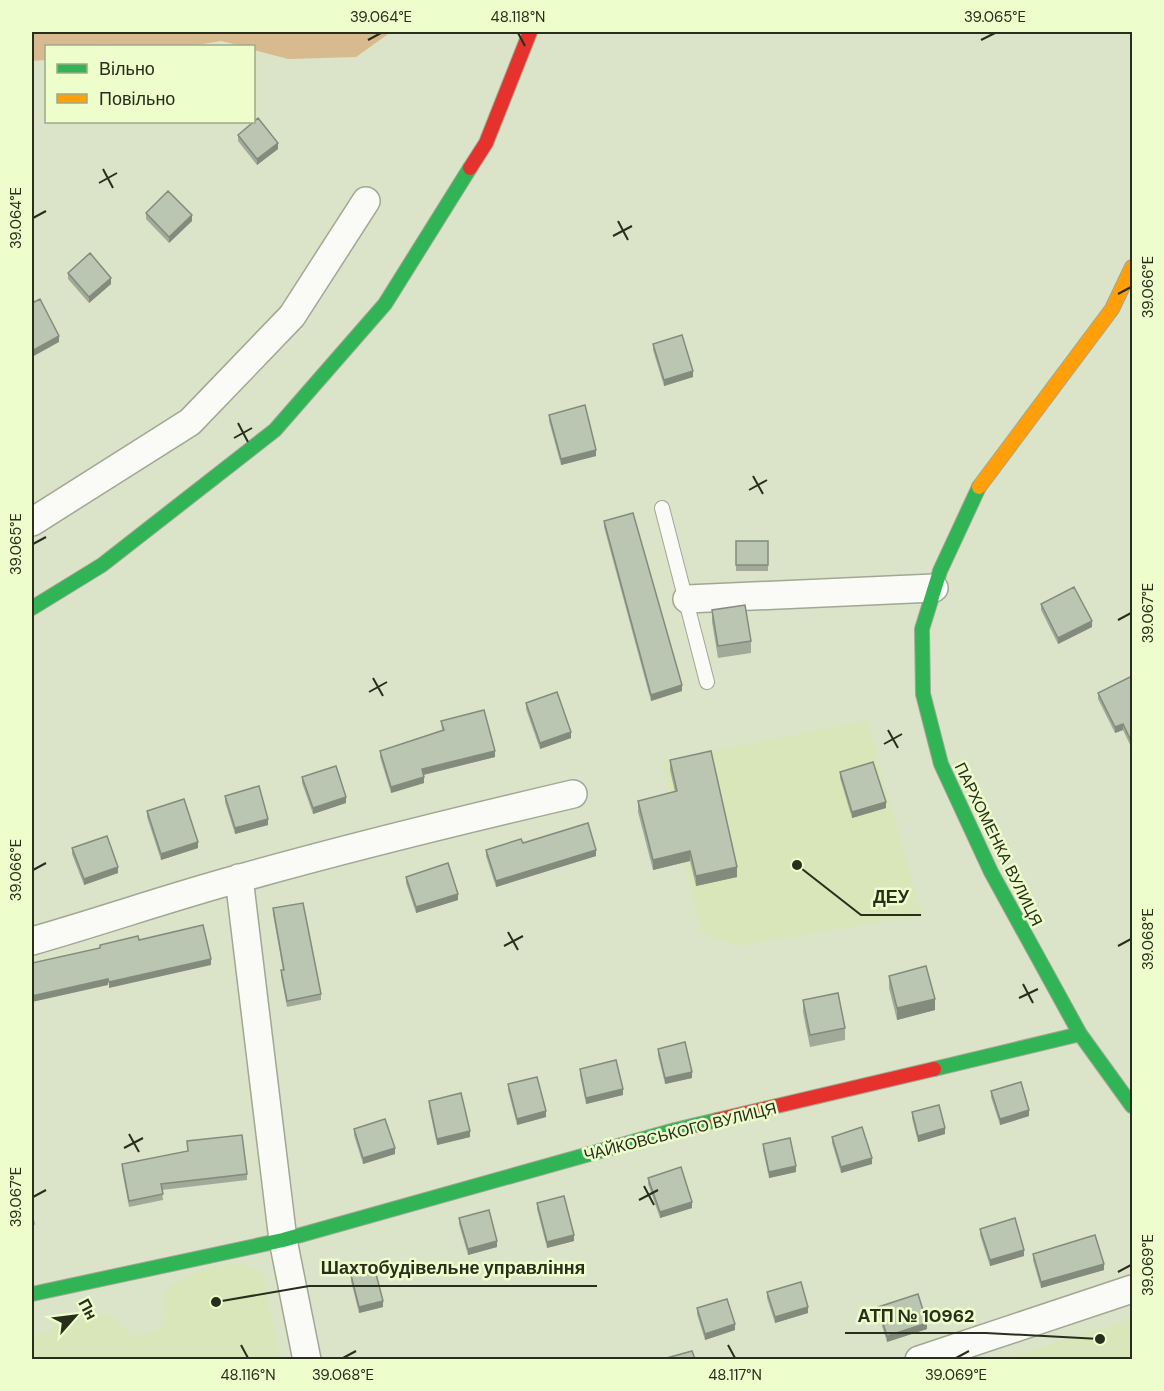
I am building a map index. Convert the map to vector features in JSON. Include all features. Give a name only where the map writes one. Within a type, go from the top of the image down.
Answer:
[{"type":"street","points":[[32,608],[102,565],[275,430],[385,304],[486,143],[530,32]]},
{"type":"street","points":[[32,522],[190,422],[292,316],[366,201]]},
{"type":"street","name":"ПАРХОМЕНКА ВУЛИЦЯ","points":[[1132,267],[1112,309],[978,488],[937,580],[922,629],[923,694],[941,764],[991,872],[1080,1034],[1132,1107]]},
{"type":"street","points":[[687,599],[937,580]]},
{"type":"street","points":[[32,941],[116,918],[239,878],[448,823],[573,794]]},
{"type":"street","points":[[239,878],[283,1240],[307,1359]]},
{"type":"street","name":"ЧАЙКОВСЬКОГО ВУЛИЦЯ","points":[[32,1294],[283,1240],[675,1130],[1080,1034]]},
{"type":"street","points":[[919,1359],[1132,1289]]},
{"type":"lane","points":[[662,508],[707,682]]},
{"type":"shaded area","points":[[32,32],[391,32],[356,57],[288,59],[255,50],[255,45],[238,45],[221,41],[197,45],[45,45],[45,60],[32,61]]},
{"type":"shaded area","points":[[867,720],[922,915],[736,946],[701,932],[673,815],[663,761]]},
{"type":"shaded area","points":[[238,1263],[263,1273],[280,1359],[32,1359],[32,1337],[67,1320],[109,1315],[134,1337],[161,1329],[165,1289],[201,1269]]},
{"type":"shaded area","points":[[1132,1319],[1132,1359],[1002,1359]]},
{"type":"building","points":[[258,118],[278,143],[257,159],[238,135],[255,123]]},
{"type":"building","points":[[168,191],[192,215],[169,237],[146,213]]},
{"type":"building","points":[[90,253],[111,278],[89,297],[68,273]]},
{"type":"building","points":[[40,299],[59,336],[32,351],[32,303]]},
{"type":"building","points":[[682,335],[693,371],[664,380],[653,344]]},
{"type":"building","points":[[585,405],[596,450],[561,459],[549,415]]},
{"type":"building","points":[[633,513],[682,685],[651,695],[604,521]]},
{"type":"building","points":[[736,541],[768,541],[768,565],[736,565]]},
{"type":"building","points":[[1074,587],[1092,621],[1058,638],[1041,604]]},
{"type":"building","points":[[745,605],[751,641],[718,646],[712,610]]},
{"type":"building","points":[[1132,676],[1132,743],[1123,724],[1115,727],[1098,693]]},
{"type":"building","points":[[557,692],[571,732],[540,743],[526,703]]},
{"type":"building","points":[[484,710],[495,751],[422,769],[424,777],[391,787],[380,751],[444,730],[441,721]]},
{"type":"building","points":[[711,751],[737,867],[696,876],[690,851],[653,860],[638,801],[677,791],[670,760]]},
{"type":"building","points":[[873,762],[886,802],[852,812],[840,772]]},
{"type":"building","points":[[336,766],[346,797],[313,808],[302,777]]},
{"type":"building","points":[[259,786],[268,819],[235,828],[225,796]]},
{"type":"building","points":[[184,799],[198,842],[161,854],[147,811]]},
{"type":"building","points":[[588,823],[596,850],[496,881],[486,850],[521,839],[523,843]]},
{"type":"building","points":[[107,836],[118,867],[84,879],[72,848]]},
{"type":"building","points":[[448,863],[458,894],[416,907],[406,877]]},
{"type":"building","points":[[303,903],[321,994],[287,1001],[273,908]]},
{"type":"building","points":[[203,925],[211,959],[109,982],[108,979],[32,996],[32,963],[100,948],[100,945],[138,936],[139,940]]},
{"type":"building","points":[[926,966],[935,999],[897,1008],[889,976]]},
{"type":"building","points":[[838,993],[845,1028],[810,1035],[803,1000]]},
{"type":"building","points":[[685,1042],[692,1072],[665,1078],[658,1049]]},
{"type":"building","points":[[616,1060],[623,1089],[586,1098],[580,1069]]},
{"type":"building","points":[[537,1077],[546,1111],[517,1119],[508,1084]]},
{"type":"building","points":[[1021,1082],[1029,1110],[1000,1119],[991,1091]]},
{"type":"building","points":[[461,1093],[470,1131],[437,1139],[429,1101]]},
{"type":"building","points":[[939,1105],[945,1128],[918,1136],[912,1112]]},
{"type":"building","points":[[385,1119],[395,1148],[363,1158],[354,1129]]},
{"type":"building","points":[[862,1127],[872,1158],[841,1167],[832,1137]]},
{"type":"building","points":[[242,1135],[247,1174],[161,1184],[163,1194],[129,1201],[122,1164],[188,1151],[187,1141]]},
{"type":"building","points":[[790,1138],[796,1166],[769,1172],[763,1144]]},
{"type":"building","points":[[681,1167],[692,1202],[660,1212],[648,1178]]},
{"type":"building","points":[[564,1196],[574,1235],[547,1242],[537,1203]]},
{"type":"building","points":[[489,1210],[497,1241],[468,1249],[459,1218]]},
{"type":"building","points":[[1015,1218],[1024,1250],[990,1260],[980,1229]]},
{"type":"building","points":[[1095,1235],[1104,1264],[1041,1282],[1033,1254]]},
{"type":"building","points":[[375,1270],[383,1301],[359,1307],[351,1275]]},
{"type":"building","points":[[801,1282],[808,1307],[775,1317],[767,1292]]},
{"type":"building","points":[[918,1294],[927,1323],[887,1336],[878,1307]]},
{"type":"building","points":[[727,1299],[735,1324],[705,1334],[697,1308]]},
{"type":"building","points":[[692,1351],[695,1359],[663,1359]]},
{"type":"traffic: fast","points":[[32,608],[102,565],[275,430],[385,304],[470,168]]},
{"type":"traffic: fast","points":[[979,487],[940,571],[922,629],[923,694],[941,764],[991,872],[1080,1034],[1132,1106]]},
{"type":"traffic: fast","points":[[934,1069],[1080,1034]]},
{"type":"traffic: fast","points":[[32,1294],[283,1240],[717,1120]]},
{"type":"traffic: slow","points":[[979,487],[1112,309],[1132,267]]},
{"type":"traffic: jam","points":[[470,168],[486,143],[530,32]]},
{"type":"traffic: jam","points":[[717,1120],[934,1069]]},
{"type":"place","name":"ДЕУ","points":[[797,865]]},
{"type":"place","name":"Шахтобудівельне управління","points":[[216,1302]]},
{"type":"place","name":"АТП № 10962","points":[[1100,1339]]}]
